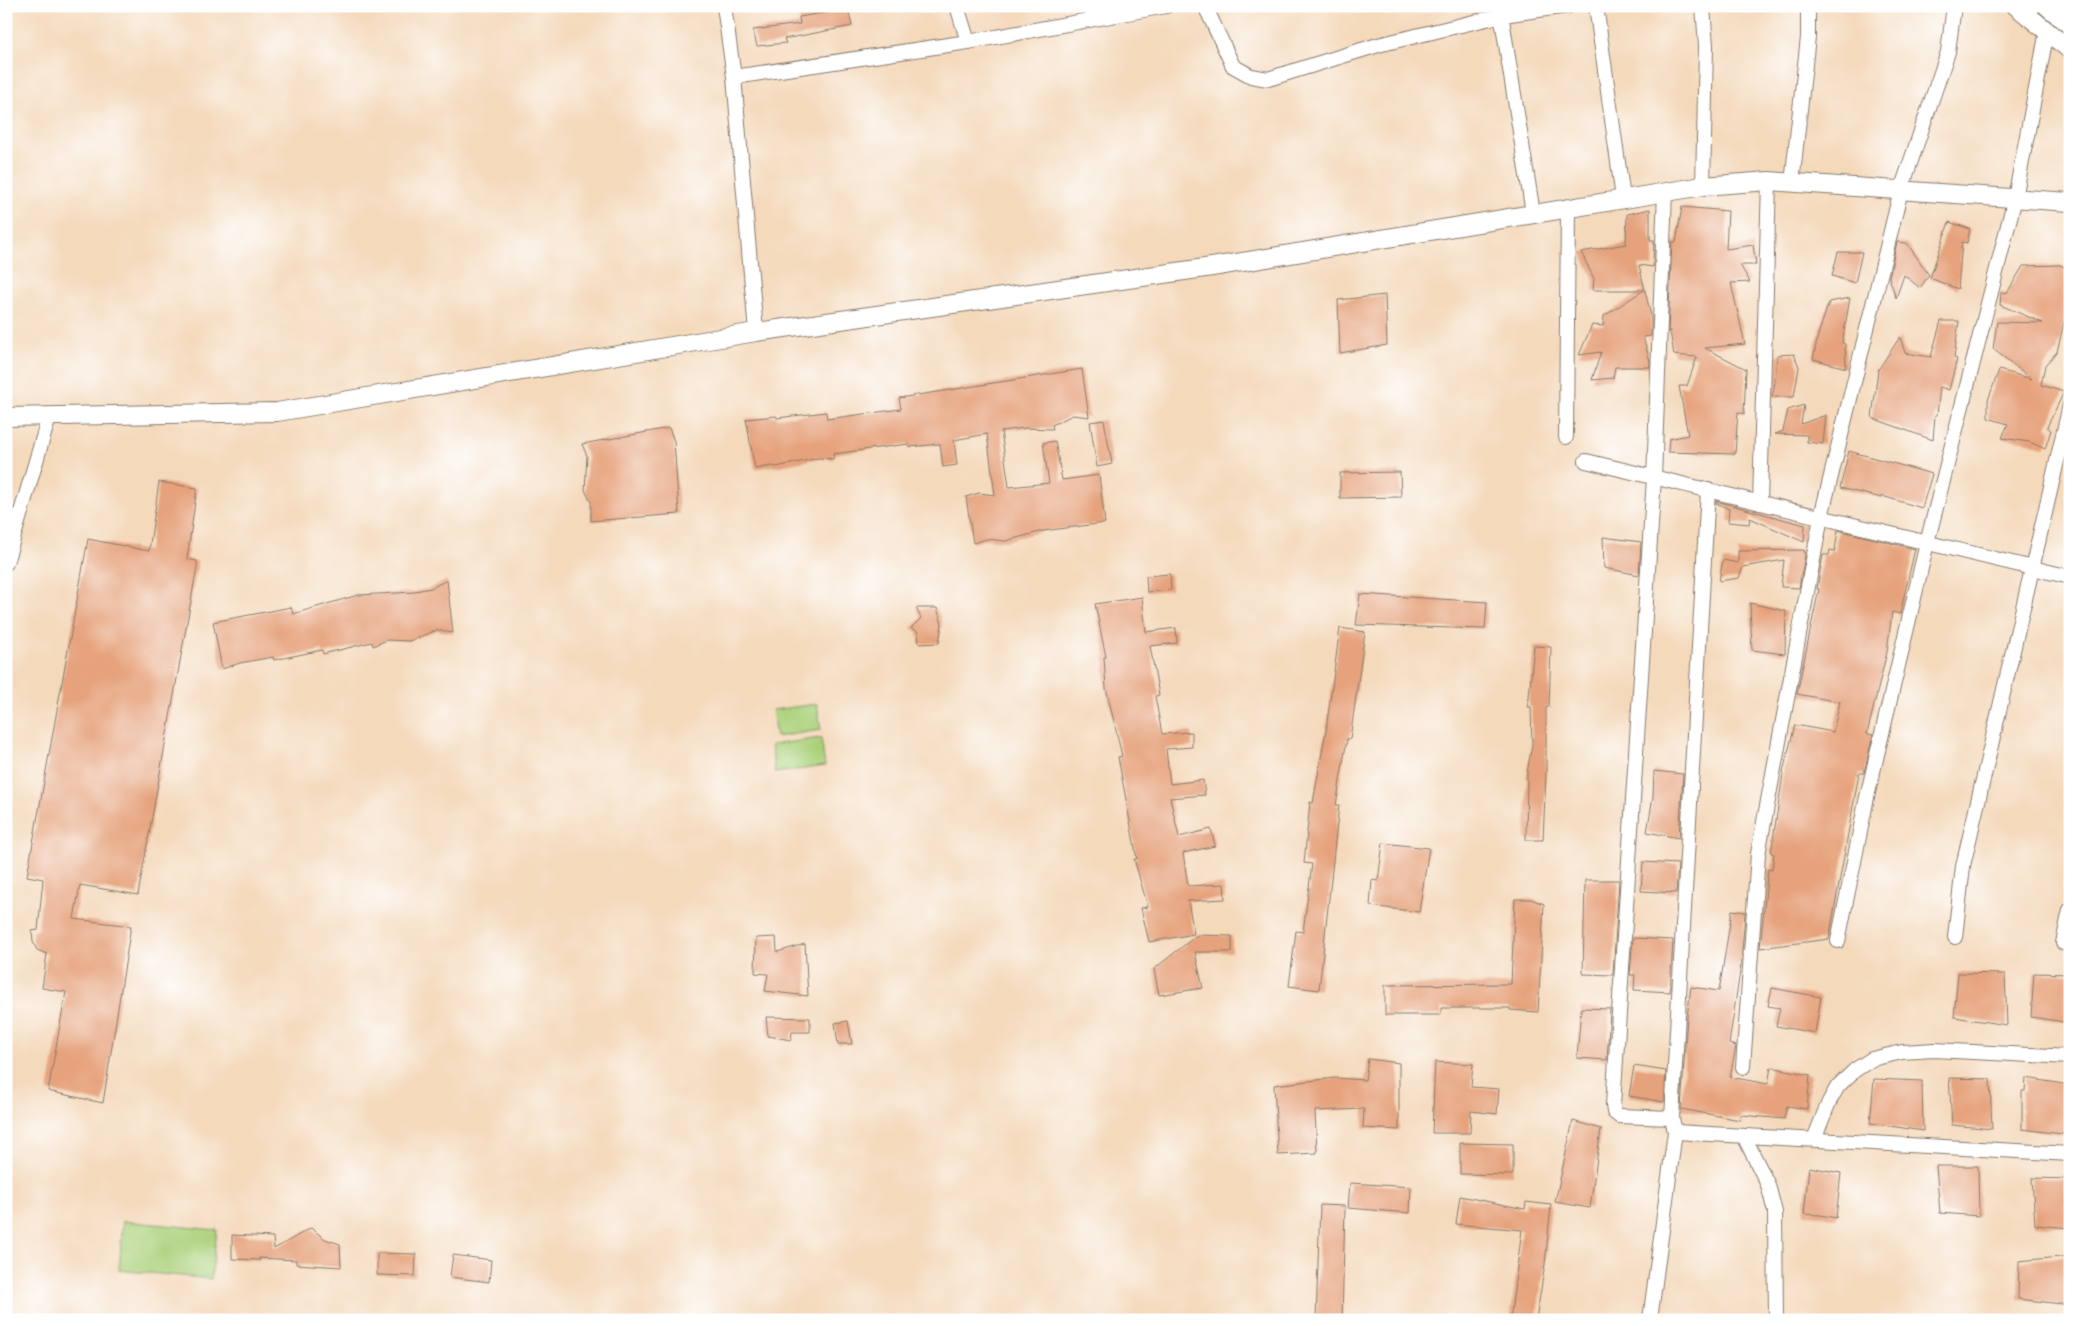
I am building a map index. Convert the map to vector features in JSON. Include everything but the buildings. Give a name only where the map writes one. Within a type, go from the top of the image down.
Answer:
[{"type":"street","points":[[724,6],[734,77],[756,332]]},
{"type":"street","points":[[957,6],[968,42]]},
{"type":"street","points":[[734,77],[968,42],[1166,6]]},
{"type":"street","points":[[1205,6],[1233,66],[1251,76],[1268,79],[1378,45],[1501,11],[1568,6]]},
{"type":"street","points":[[1596,6],[1623,198]]},
{"type":"street","points":[[1704,6],[1706,46],[1704,186]]},
{"type":"street","points":[[1792,184],[1808,37],[1808,6]]},
{"type":"street","points":[[1743,1067],[1758,854],[1821,518],[1901,190],[1948,52],[1954,6]]},
{"type":"street","points":[[2016,6],[2070,50]]},
{"type":"street","points":[[2047,6],[2070,25]]},
{"type":"street","points":[[1501,11],[1533,213]]},
{"type":"street","points":[[1838,941],[1867,797],[1927,543],[2015,198],[2046,31]]},
{"type":"street","points":[[1760,503],[1769,181]]},
{"type":"street","points":[[6,417],[277,412],[756,332],[1212,268],[1568,207],[1704,186],[1769,181],[2070,202]]},
{"type":"street","points":[[1665,192],[1654,478],[1613,1105],[1614,1112],[1620,1116],[1672,1118]]},
{"type":"street","points":[[1566,437],[1568,207]]},
{"type":"street","points":[[1955,937],[1963,866],[2070,405]]},
{"type":"street","points":[[6,563],[49,417]]},
{"type":"street","points":[[1586,462],[2070,577]]},
{"type":"street","points":[[1650,1320],[1675,1132],[1672,1118],[1708,490]]},
{"type":"street","points":[[2063,943],[2070,910]]},
{"type":"street","points":[[1814,1140],[1829,1102],[1838,1086],[1855,1070],[1872,1059],[1902,1052],[1934,1050],[2070,1057]]},
{"type":"street","points":[[1675,1132],[2070,1154]]},
{"type":"street","points":[[1744,1136],[1768,1185],[1775,1212],[1776,1320]]},
{"type":"green space","points":[[817,704],[821,730],[776,737],[772,710]]},
{"type":"green space","points":[[821,738],[825,766],[775,773],[771,745]]},
{"type":"green space","points":[[123,1221],[217,1230],[211,1279],[119,1270]]}]
